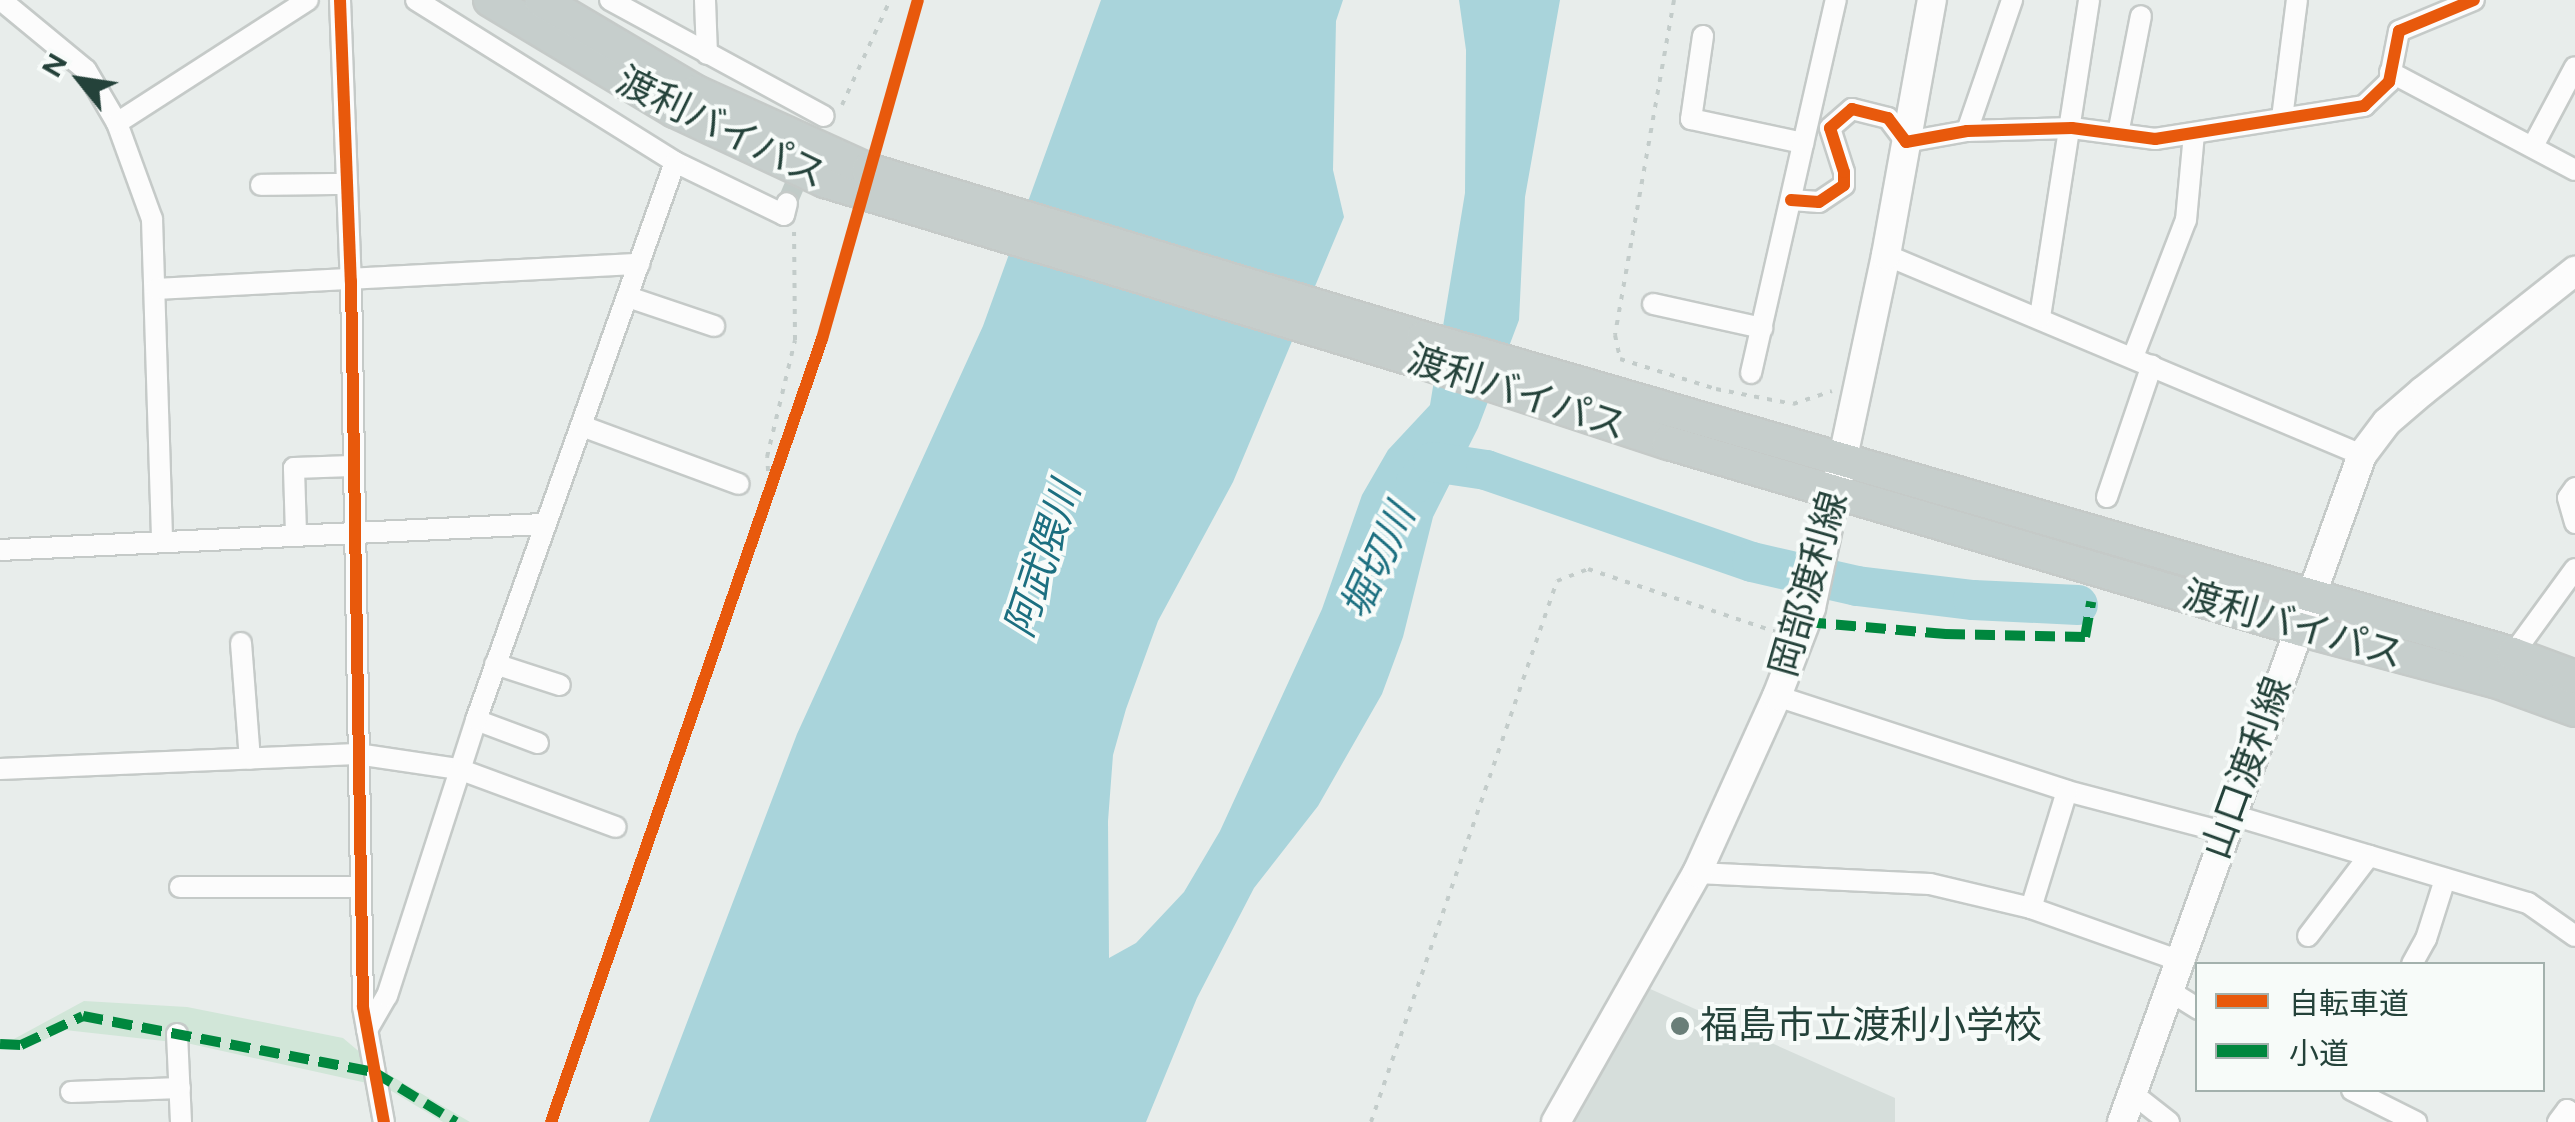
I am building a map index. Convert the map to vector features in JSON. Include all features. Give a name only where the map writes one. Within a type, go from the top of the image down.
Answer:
[{"type":"highway","name":"渡利バイパス","points":[[490,0],[675,111],[825,180],[894,191],[1580,398],[1836,492],[2299,628],[2495,681],[2575,710]]},
{"type":"highway","name":"渡利バイパス","points":[[541,0],[696,92],[894,191]]},
{"type":"highway","name":"渡利バイパス","points":[[1580,398],[1844,457],[2514,654],[2575,677]]},
{"type":"main road","name":"岡部渡利線","points":[[1556,1122],[1696,873],[1777,696],[1811,608],[1886,254],[1932,0]]},
{"type":"main road","name":"山口渡利線","points":[[2122,1122],[2226,823],[2362,455],[2387,422],[2423,390],[2575,271]]},
{"type":"street","points":[[117,122],[308,0]]},
{"type":"street","points":[[340,0],[351,281],[359,888],[367,1030],[384,1122]]},
{"type":"street","points":[[416,0],[675,162],[784,215],[788,202]]},
{"type":"street","points":[[610,0],[829,118]]},
{"type":"street","points":[[705,0],[707,54]]},
{"type":"street","points":[[1751,373],[1836,0]]},
{"type":"street","points":[[1967,131],[2012,0]]},
{"type":"street","points":[[2040,316],[2089,0]]},
{"type":"street","points":[[2282,118],[2298,0]]},
{"type":"street","points":[[1790,200],[1819,202],[1844,185],[1844,172],[1830,128],[1852,108],[1888,118],[1906,142],[1967,131],[2072,128],[2155,139],[2364,106],[2385,89],[2398,31],[2474,0]]},
{"type":"street","points":[[5,1],[86,70],[117,122],[152,219],[162,539]]},
{"type":"street","points":[[2118,134],[2141,16]]},
{"type":"street","points":[[1703,36],[1690,119],[1803,143]]},
{"type":"street","points":[[2533,146],[2575,66]]},
{"type":"street","points":[[2390,72],[2575,170]]},
{"type":"street","points":[[2108,497],[2142,361],[2186,220],[2194,134]]},
{"type":"street","points":[[367,1030],[387,996],[495,664],[675,162]]},
{"type":"street","points":[[262,185],[346,184]]},
{"type":"street","points":[[1886,254],[2362,455]]},
{"type":"street","points":[[156,289],[639,264]]},
{"type":"street","points":[[628,297],[714,326]]},
{"type":"street","points":[[1654,304],[1762,328]]},
{"type":"street","points":[[582,426],[739,484]]},
{"type":"street","points":[[296,533],[294,468],[352,466]]},
{"type":"street","points":[[2575,488],[2568,498],[2575,523]]},
{"type":"street","points":[[0,550],[162,539],[544,524]]},
{"type":"street","points":[[2514,654],[2575,569]]},
{"type":"street","points":[[242,642],[250,759]]},
{"type":"street","points":[[495,664],[560,685]]},
{"type":"street","points":[[1777,696],[2068,791],[2369,856],[2528,903],[2571,924]]},
{"type":"street","points":[[476,720],[538,744]]},
{"type":"street","points":[[0,769],[357,754],[459,770],[616,827]]},
{"type":"street","points":[[2031,908],[2068,791]]},
{"type":"street","points":[[2308,936],[2369,856]]},
{"type":"street","points":[[1696,873],[1930,884],[2031,908],[2178,960]]},
{"type":"street","points":[[2413,962],[2426,939],[2446,879]]},
{"type":"street","points":[[180,887],[359,888]]},
{"type":"street","points":[[2168,990],[2195,1007]]},
{"type":"street","points":[[178,1034],[181,1122]]},
{"type":"street","points":[[71,1092],[180,1088]]},
{"type":"street","points":[[2356,1092],[2416,1122]]},
{"type":"street","points":[[2132,1093],[2169,1122]]},
{"type":"street","points":[[2558,1122],[2567,1110],[2575,1115]]},
{"type":"path","points":[[829,118],[890,0]]},
{"type":"path","points":[[1674,0],[1615,335],[1620,359],[1716,389],[1793,404],[1860,382]]},
{"type":"path","points":[[769,484],[767,457],[795,340],[796,223]]},
{"type":"path","points":[[762,503],[797,405]]},
{"type":"path","points":[[1371,1122],[1556,581],[1588,570],[1800,640]]},
{"type":"shaded area","name":"福島市立渡利小学校","points":[[1648,988],[1895,1098],[1895,1122],[1574,1122]]},
{"type":"green space","points":[[84,1001],[187,1007],[343,1038],[381,1070],[470,1122],[443,1122],[385,1087],[191,1044],[65,1030],[23,1050],[0,1050],[0,1039],[14,1039]]},
{"type":"water","name":"阿武隈川","points":[[1101,0],[1343,0],[1336,21],[1333,170],[1344,217],[1233,482],[1158,621],[1126,709],[1113,755],[1108,821],[1109,958],[1136,943],[1184,892],[1220,831],[1322,609],[1362,495],[1388,450],[1430,405],[1465,193],[1466,50],[1459,0],[1560,0],[1525,197],[1519,320],[1478,428],[1433,517],[1403,637],[1382,694],[1318,806],[1254,888],[1197,998],[1146,1122],[649,1122],[797,734],[983,326]]},
{"type":"waterway","name":"堀切川","points":[[1416,483],[1433,462],[1486,470],[1752,562],[1857,586],[1973,600],[2078,605]]},
{"type":"tunnel","points":[[787,203],[824,116]]},
{"type":"marked path","points":[[1806,622],[1945,634],[2085,637],[2091,602]]},
{"type":"marked path","points":[[0,1044],[21,1045],[83,1016],[374,1072],[456,1122]]},
{"type":"cycle path","points":[[340,0],[351,281],[363,1007],[384,1122]]},
{"type":"cycle path","points":[[551,1122],[822,339],[918,0]]},
{"type":"cycle path","points":[[1791,200],[1819,202],[1844,185],[1844,172],[1830,128],[1852,109],[1888,118],[1906,142],[1967,131],[2072,128],[2155,139],[2364,106],[2389,82],[2399,31],[2474,0]]},
{"type":"place","name":"福島市立渡利小学校","points":[[1680,1026]]}]
